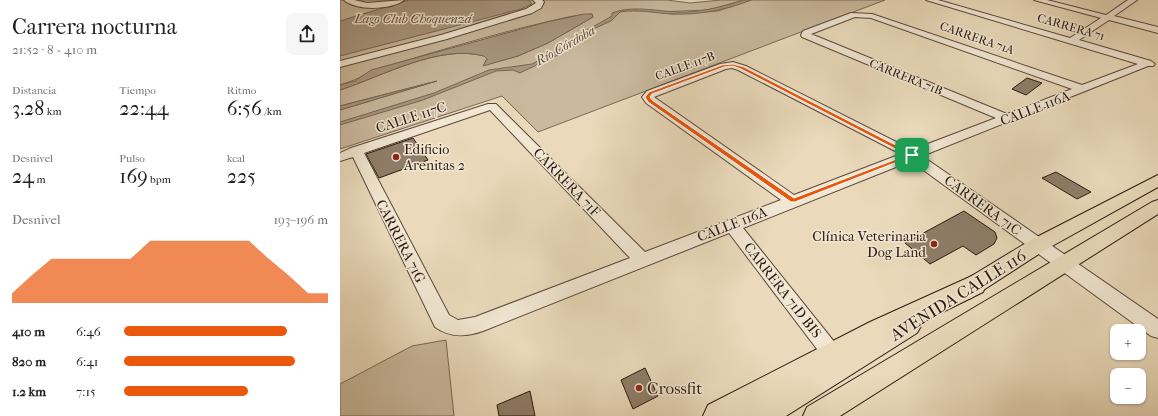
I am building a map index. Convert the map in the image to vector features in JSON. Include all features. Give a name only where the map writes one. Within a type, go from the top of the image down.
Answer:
[{"type":"highway","points":[[719,416],[880,330],[974,285]]},
{"type":"main road","name":"AVENIDA CALLE 116","points":[[762,416],[816,384],[1038,245],[1158,180]]},
{"type":"main road","name":"AVENIDA CALLE 116","points":[[816,416],[1064,263],[1156,210]]},
{"type":"street","points":[[348,0],[360,6],[368,6],[400,0]]},
{"type":"street","points":[[340,64],[444,37],[529,11],[538,6],[540,2],[537,0]]},
{"type":"street","name":"CARRERA 71","points":[[930,0],[1153,64]]},
{"type":"street","points":[[1038,0],[1158,30]]},
{"type":"street","points":[[1072,41],[1133,0]]},
{"type":"street","name":"CARRERA 71B","points":[[862,14],[854,15],[806,32],[805,36],[1007,118]]},
{"type":"street","name":"CARRERA 71A","points":[[862,14],[872,16],[1083,89]]},
{"type":"street","name":"CALLE 116A","points":[[450,328],[462,328],[476,324],[642,258],[732,225],[1083,89],[1153,64]]},
{"type":"street","name":"CALLE 117B","points":[[733,65],[724,66],[650,93],[648,97],[650,101],[793,201]]},
{"type":"street","name":"CARRERA 71C","points":[[733,65],[742,68],[912,155],[1158,330]]},
{"type":"street","name":"CALLE 117C","points":[[340,156],[492,106]]},
{"type":"street","name":"CARRERA 71F","points":[[492,106],[642,258]]},
{"type":"street","name":"CARRERA 71G","points":[[356,151],[442,321],[450,328]]},
{"type":"street","name":"CARRERA 71D BIS","points":[[732,225],[833,355]]},
{"type":"shaded area","points":[[340,0],[667,0],[690,3],[721,0],[744,0],[709,10],[657,12],[671,14],[718,11],[751,0],[885,0],[538,132],[502,96],[340,149],[340,110],[429,83],[340,106],[340,90],[411,63],[449,54],[467,53],[484,56],[487,58],[484,65],[518,56],[548,43],[593,17],[592,14],[573,16],[504,32],[384,67],[340,85]]},
{"type":"shaded area","points":[[446,340],[454,416],[340,416],[340,384],[412,346]]},
{"type":"water","name":"Lago Club Choquenzá","points":[[409,0],[529,0],[532,4],[521,9],[340,56],[340,21]]},
{"type":"water","points":[[744,0],[751,0],[732,7],[692,14],[639,11],[620,12],[611,21],[591,30],[560,54],[520,73],[513,70],[496,71],[423,100],[340,125],[340,122],[434,93],[489,70],[532,64],[562,48],[582,33],[612,16],[612,13],[621,10],[639,9],[686,12],[715,8]]},
{"type":"water","points":[[584,14],[592,14],[593,17],[548,43],[518,56],[483,66],[487,59],[484,56],[467,53],[449,54],[411,63],[340,90],[340,85],[355,81],[371,70],[547,22]]},
{"type":"water","points":[[437,81],[340,110],[340,106]]},
{"type":"building","points":[[1027,78],[1042,83],[1026,95],[1012,89]]},
{"type":"building","name":"Edificio Arenitas 2","points":[[413,138],[428,160],[379,178],[366,154]]},
{"type":"building","points":[[1056,172],[1091,192],[1077,199],[1042,178]]},
{"type":"building","points":[[964,211],[995,232],[997,238],[994,244],[976,255],[963,246],[930,264],[905,243]]},
{"type":"building","name":"Crossfit","points":[[645,368],[658,396],[633,409],[621,380]]},
{"type":"building","points":[[530,391],[535,416],[499,416],[497,405]]},
{"type":"place","name":"Edificio Arenitas 2","points":[[396,157]]},
{"type":"place","name":"Clínica Veterinaria Dog Land","points":[[934,244]]},
{"type":"place","name":"Crossfit","points":[[639,388]]},
{"type":"route","points":[[733,65],[742,68],[912,155],[793,201],[650,101],[648,97],[650,93],[724,66],[733,65]]},
{"type":"water label","name":"Río Córdoba","points":[[565,45]]}]
